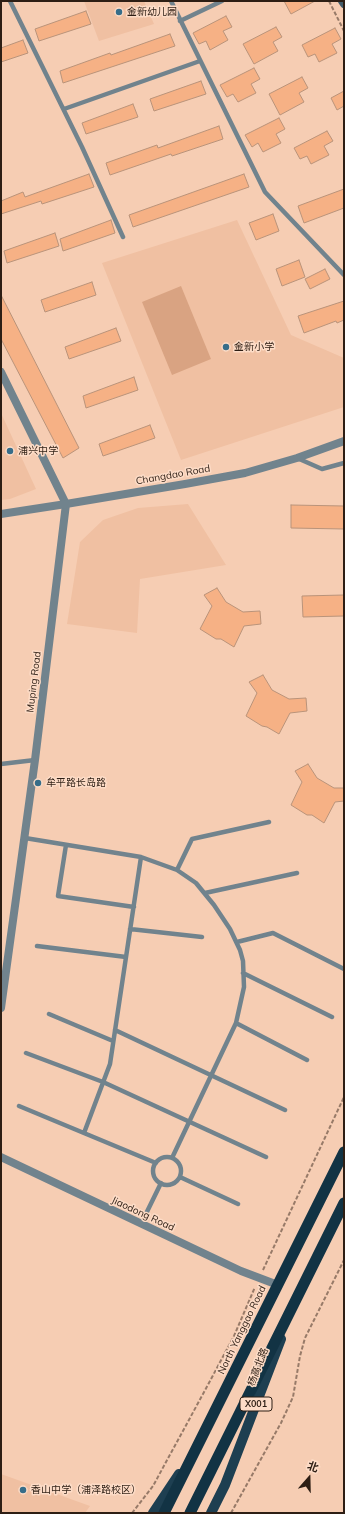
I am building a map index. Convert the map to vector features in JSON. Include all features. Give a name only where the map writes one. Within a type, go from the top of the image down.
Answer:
[{"type":"highway","name":"North Yanggao Road","points":[[199,1444],[344,1152]]},
{"type":"highway","name":"X001","points":[[190,1513],[344,1202]]},
{"type":"highway","points":[[164,1513],[199,1444]]},
{"type":"main road","name":"杨高北路","points":[[211,1513],[225,1485],[298,1295]]},
{"type":"main road","name":"North Yanggao Road","points":[[154,1513],[199,1444]]},
{"type":"street","points":[[1,372],[66,504]]},
{"type":"street","name":"Changdao Road","points":[[1,514],[245,473],[297,458],[344,441]]},
{"type":"street","name":"Muping Road","points":[[1,1008],[25,838],[66,504]]},
{"type":"street","name":"Jiaodong Road","points":[[1,1158],[141,1224],[259,1278],[278,1285]]},
{"type":"lane","points":[[10,1],[64,109],[123,237]]},
{"type":"lane","points":[[170,1],[265,192],[344,275]]},
{"type":"lane","points":[[180,21],[222,1]]},
{"type":"lane","points":[[64,109],[200,61]]},
{"type":"lane","points":[[297,458],[322,469],[344,463]]},
{"type":"lane","points":[[1,764],[35,760]]},
{"type":"lane","points":[[177,870],[192,839],[269,822]]},
{"type":"lane","points":[[25,838],[141,857],[177,870],[196,883],[205,893],[230,929],[237,942],[243,961],[244,973],[243,994],[236,1023],[172,1158]]},
{"type":"lane","points":[[66,845],[58,896],[134,907]]},
{"type":"lane","points":[[84,1132],[110,1064],[141,857]]},
{"type":"lane","points":[[205,893],[297,873]]},
{"type":"lane","points":[[130,929],[202,937]]},
{"type":"lane","points":[[237,942],[273,933],[344,969]]},
{"type":"lane","points":[[37,946],[126,957]]},
{"type":"lane","points":[[244,973],[332,1017]]},
{"type":"lane","points":[[49,1014],[113,1041]]},
{"type":"lane","points":[[236,1023],[307,1060]]},
{"type":"lane","points":[[115,1030],[284,1110]]},
{"type":"lane","points":[[26,1053],[103,1082],[266,1157]]},
{"type":"lane","points":[[19,1106],[156,1163]]},
{"type":"lane","points":[[163,1157],[172,1158],[176,1160],[181,1168],[180,1176],[178,1180],[170,1184],[161,1183],[154,1176],[153,1172],[156,1163],[163,1157]]},
{"type":"lane","points":[[180,1176],[238,1204]]},
{"type":"lane","points":[[141,1224],[161,1183]]},
{"type":"path","points":[[329,1],[344,31]]},
{"type":"path","points":[[132,1513],[153,1486],[234,1336],[259,1278],[344,1097]]},
{"type":"path","points":[[231,1513],[281,1423],[293,1397],[300,1356],[305,1338],[344,1260]]},
{"type":"shaded area","name":"金新幼儿园","points":[[84,1],[144,1],[154,24],[99,41]]},
{"type":"shaded area","name":"金新小学","points":[[237,220],[291,335],[344,358],[344,407],[181,460],[102,263]]},
{"type":"shaded area","points":[[181,286],[211,359],[172,375],[142,302]]},
{"type":"shaded area","name":"浦兴中学","points":[[1,413],[36,489],[10,499],[1,500]]},
{"type":"shaded area","points":[[188,504],[226,565],[140,579],[137,633],[67,624],[80,542],[103,520],[138,508]]},
{"type":"shaded area","name":"香山中学（浦泽路校区）","points":[[1,1474],[90,1506],[85,1513],[1,1513]]},
{"type":"building","points":[[284,1],[315,1],[291,14]]},
{"type":"building","points":[[86,11],[91,24],[39,41],[35,29]]},
{"type":"building","points":[[226,16],[232,27],[223,31],[228,40],[210,50],[206,41],[199,44],[193,33]]},
{"type":"building","points":[[276,27],[282,37],[273,42],[278,51],[254,64],[243,44]]},
{"type":"building","points":[[335,28],[341,39],[332,44],[337,53],[319,62],[315,54],[308,57],[302,45]]},
{"type":"building","points":[[170,34],[175,46],[63,83],[60,71]]},
{"type":"building","points":[[23,40],[28,53],[1,62],[1,48]]},
{"type":"building","points":[[254,68],[260,79],[251,84],[256,93],[238,102],[233,94],[227,97],[220,85]]},
{"type":"building","points":[[302,77],[308,88],[299,93],[304,102],[280,115],[269,94]]},
{"type":"building","points":[[201,81],[206,94],[154,111],[150,99]]},
{"type":"building","points":[[344,91],[344,106],[337,110],[331,98]]},
{"type":"building","points":[[133,104],[138,117],[86,134],[82,123]]},
{"type":"building","points":[[279,118],[285,129],[276,134],[281,143],[263,152],[258,143],[252,147],[245,135]]},
{"type":"building","points":[[219,126],[223,139],[172,156],[171,154],[110,175],[106,163],[157,145],[158,148]]},
{"type":"building","points":[[327,131],[333,141],[324,146],[329,155],[311,164],[307,156],[300,159],[294,148]]},
{"type":"building","points":[[89,174],[94,187],[42,204],[41,201],[1,214],[1,201],[23,192],[25,197]]},
{"type":"building","points":[[244,174],[249,187],[133,227],[129,215]]},
{"type":"building","points":[[344,189],[344,208],[304,223],[298,206]]},
{"type":"building","points":[[273,214],[279,231],[256,240],[249,223]]},
{"type":"building","points":[[111,220],[115,233],[63,251],[60,239]]},
{"type":"building","points":[[55,233],[59,246],[7,263],[4,251]]},
{"type":"building","points":[[299,260],[305,277],[282,286],[276,269]]},
{"type":"building","points":[[325,269],[330,279],[310,289],[305,279]]},
{"type":"building","points":[[92,282],[96,295],[45,312],[41,300]]},
{"type":"building","points":[[1,295],[79,448],[63,458],[1,339]]},
{"type":"building","points":[[344,301],[344,320],[337,323],[336,321],[304,333],[298,316]]},
{"type":"building","points":[[116,328],[121,341],[69,359],[65,347]]},
{"type":"building","points":[[134,377],[138,390],[86,408],[83,396]]},
{"type":"building","points":[[150,425],[155,438],[103,456],[99,444]]},
{"type":"building","points":[[291,505],[344,506],[344,529],[291,528]]},
{"type":"building","points":[[217,588],[226,602],[243,612],[260,611],[261,624],[244,626],[234,647],[221,639],[216,639],[200,629],[212,606],[204,595]]},
{"type":"building","points":[[344,595],[344,616],[303,617],[302,596]]},
{"type":"building","points":[[263,675],[272,690],[289,699],[306,698],[307,711],[290,713],[279,734],[246,716],[257,693],[249,682]]},
{"type":"building","points":[[308,764],[317,778],[334,788],[344,788],[344,801],[335,802],[324,823],[312,815],[307,815],[291,805],[302,782],[295,771]]},
{"type":"place","name":"金新幼儿园","points":[[119,12]]},
{"type":"place","name":"金新小学","points":[[226,347]]},
{"type":"place","name":"浦兴中学","points":[[10,451]]},
{"type":"place","name":"牟平路长岛路","points":[[38,783]]},
{"type":"place","name":"香山中学（浦泽路校区）","points":[[23,1490]]}]
